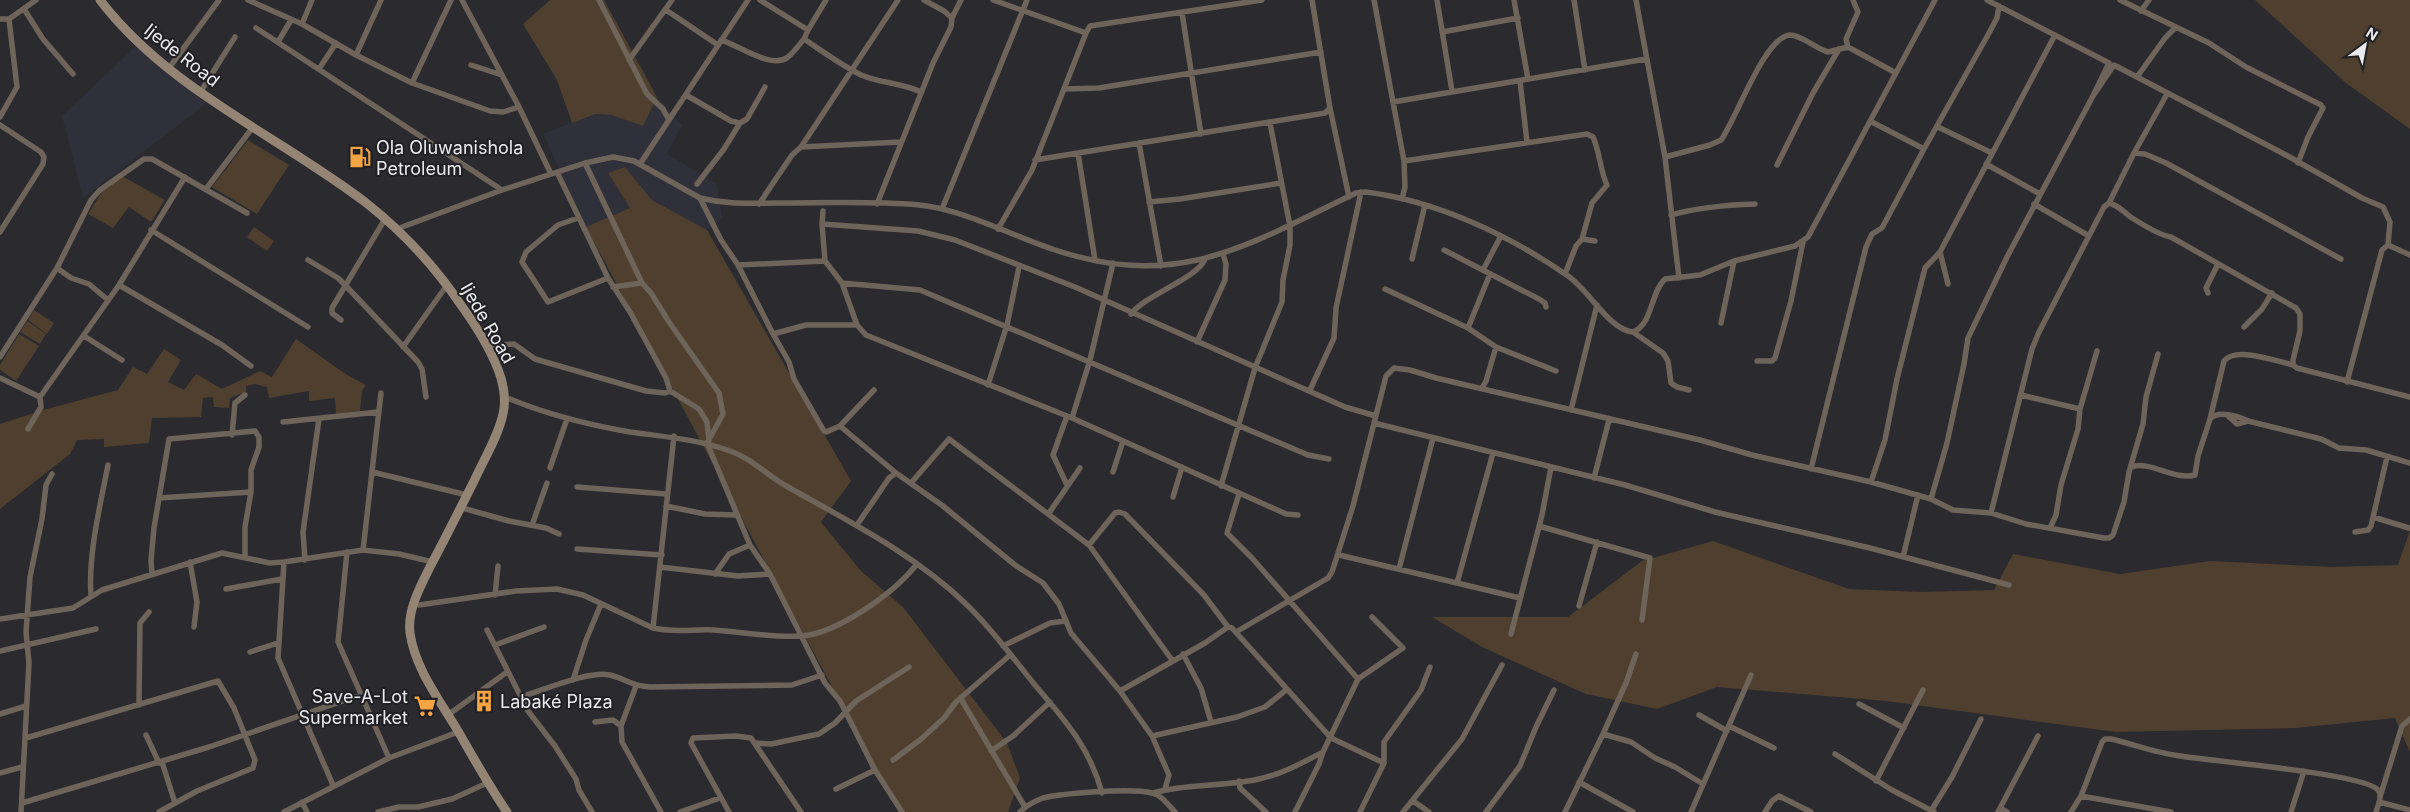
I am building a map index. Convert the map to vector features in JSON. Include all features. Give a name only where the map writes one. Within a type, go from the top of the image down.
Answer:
[{"type":"main road","name":"Ijede Road","points":[[100,0],[130,36],[173,71],[368,198],[402,227],[424,248],[452,283],[477,318],[492,345],[506,375],[510,399],[506,422],[492,458],[419,605],[415,620],[418,643],[425,663],[452,712],[513,812]]},
{"type":"main road","name":"Ijede Road","points":[[106,0],[135,33],[172,64],[253,126],[363,201],[419,250],[472,320],[486,347],[500,377],[505,399],[501,421],[487,456],[433,562],[411,611],[410,632],[420,664],[487,783],[507,812]]},
{"type":"street","points":[[0,19],[8,19],[36,0]]},
{"type":"street","points":[[172,64],[219,0]]},
{"type":"street","points":[[248,0],[302,24],[356,56],[412,83],[490,111],[503,112],[519,107]]},
{"type":"street","points":[[302,24],[312,0]]},
{"type":"street","points":[[356,56],[381,0]]},
{"type":"street","points":[[412,83],[451,0]]},
{"type":"street","points":[[462,0],[608,278],[630,312],[670,390],[699,409],[706,422],[708,442],[736,515],[750,545],[770,574],[829,690],[840,701],[875,770],[902,812]]},
{"type":"street","points":[[599,0],[647,94],[663,109],[669,120]]},
{"type":"street","points":[[629,60],[672,0]]},
{"type":"street","points":[[640,164],[748,0]]},
{"type":"street","points":[[760,0],[808,30]]},
{"type":"street","points":[[666,10],[719,42],[734,44],[765,60],[780,61],[787,58],[804,39],[826,0]]},
{"type":"street","points":[[759,204],[792,155],[801,147],[898,0]]},
{"type":"street","points":[[924,0],[944,11],[952,18]]},
{"type":"street","points":[[877,204],[900,142],[961,0]]},
{"type":"street","points":[[993,0],[1022,12],[1086,32]]},
{"type":"street","points":[[942,210],[1027,0]]},
{"type":"street","points":[[998,229],[1024,185],[1036,160],[1086,32],[1093,25],[1262,0]]},
{"type":"street","points":[[1312,0],[1330,108],[1349,197]]},
{"type":"street","points":[[1374,0],[1404,162],[1405,187],[1402,199]]},
{"type":"street","points":[[1437,0],[1452,91]]},
{"type":"street","points":[[1514,0],[1528,79]]},
{"type":"street","points":[[1574,0],[1585,70]]},
{"type":"street","points":[[1636,0],[1664,157],[1679,278]]},
{"type":"street","points":[[1848,47],[1846,39],[1858,12],[1853,0]]},
{"type":"street","points":[[1633,332],[1646,320],[1661,283],[1665,280],[1700,275],[1734,261],[1803,242],[1808,237],[1935,0]]},
{"type":"street","points":[[1931,499],[1947,443],[1968,338],[2034,204],[2109,63],[1987,0]]},
{"type":"street","points":[[2120,0],[2209,43],[2246,67],[2321,105],[2323,108],[2322,113],[2308,137],[2298,163]]},
{"type":"street","points":[[2141,11],[2149,0]]},
{"type":"street","points":[[1811,469],[1866,246],[1872,234],[1882,228],[1924,149],[1990,33],[1997,18],[1999,6]]},
{"type":"street","points":[[24,9],[42,39],[73,74]]},
{"type":"street","points":[[1182,13],[1201,134]]},
{"type":"street","points":[[1442,32],[1518,18]]},
{"type":"street","points":[[0,117],[18,87],[8,19]]},
{"type":"street","points":[[278,42],[292,20]]},
{"type":"street","points":[[2137,77],[2165,38],[2176,27]]},
{"type":"street","points":[[256,28],[502,190]]},
{"type":"street","points":[[1664,157],[1710,145],[1721,140],[1754,74],[1767,54],[1785,36],[1793,35],[1828,52],[1848,47],[1896,73]]},
{"type":"street","points":[[1871,482],[1885,440],[1897,379],[1925,268],[1940,252],[2055,35]]},
{"type":"street","points":[[203,88],[235,37]]},
{"type":"street","points":[[804,39],[852,69],[884,83],[906,86],[921,92]]},
{"type":"street","points":[[319,69],[336,44]]},
{"type":"street","points":[[1777,166],[1813,93],[1839,49]]},
{"type":"street","points":[[1064,89],[1099,88],[1321,52]]},
{"type":"street","points":[[1393,102],[1646,59]]},
{"type":"street","points":[[471,65],[502,75]]},
{"type":"street","points":[[2093,96],[2114,65],[2383,207],[2390,222],[2388,245],[2382,250],[2347,382]]},
{"type":"street","points":[[1520,80],[1527,142]]},
{"type":"street","points":[[697,184],[724,149],[740,123],[746,119],[765,87]]},
{"type":"street","points":[[1991,513],[2039,332],[2104,207],[2109,203],[2134,153],[2168,94]]},
{"type":"street","points":[[686,95],[731,121],[740,123]]},
{"type":"street","points":[[1036,160],[1325,114],[1330,108]]},
{"type":"street","points":[[1870,121],[1924,149]]},
{"type":"street","points":[[1221,486],[1240,426],[1255,368],[1264,343],[1281,309],[1290,226],[1270,122]]},
{"type":"street","points":[[0,125],[41,152],[44,158],[43,164],[0,232]]},
{"type":"street","points":[[206,189],[253,126]]},
{"type":"street","points":[[1938,126],[1992,153]]},
{"type":"street","points":[[1404,162],[1587,134],[1593,137],[1607,185],[1592,203],[1582,239],[1576,246],[1565,274]]},
{"type":"street","points":[[801,147],[900,142]]},
{"type":"street","points":[[1140,143],[1161,266]]},
{"type":"street","points":[[1078,153],[1095,260]]},
{"type":"street","points":[[2134,153],[2145,154],[2166,164],[2341,259]]},
{"type":"street","points":[[402,227],[502,190],[585,163],[613,157],[634,161],[700,198],[735,205],[918,204],[942,210],[1061,252],[1131,266],[1161,266],[1223,254],[1290,226],[1361,192],[1402,199],[1450,213],[1501,236],[1565,274],[1580,285],[1615,324],[1633,332],[1663,353],[1668,361],[1671,383],[1677,387],[1689,390]]},
{"type":"street","points":[[0,357],[57,268],[91,200],[114,179],[148,158],[247,213]]},
{"type":"street","points":[[585,163],[642,284],[651,292],[669,322],[719,393],[723,414],[708,442]]},
{"type":"street","points":[[1986,164],[2040,194]]},
{"type":"street","points":[[28,429],[41,407],[40,397],[118,285],[185,177]]},
{"type":"street","points":[[1149,202],[1281,183]]},
{"type":"street","points":[[1310,390],[1334,338],[1336,308],[1361,192]]},
{"type":"street","points":[[700,198],[721,240],[738,265],[773,334],[790,362],[794,379],[824,431],[826,432],[840,426],[874,390]]},
{"type":"street","points":[[2109,203],[2118,205],[2133,219],[2163,236],[2171,237],[2296,308],[2300,314],[2300,331],[2293,365]]},
{"type":"street","points":[[1672,215],[1714,206],[1755,204]]},
{"type":"street","points":[[2034,204],[2089,236]]},
{"type":"street","points":[[1412,258],[1425,205]]},
{"type":"street","points":[[823,211],[822,224],[825,261],[842,283],[857,325],[866,335],[880,343],[910,351],[988,385],[1070,417],[1286,514],[1298,515]]},
{"type":"street","points":[[578,218],[558,225],[526,252],[522,262],[548,302],[608,278]]},
{"type":"street","points":[[341,320],[331,310],[385,219]]},
{"type":"street","points":[[822,224],[899,230],[955,240],[1019,267],[1075,287],[1131,314],[1310,390],[1345,407],[1376,416]]},
{"type":"street","points":[[151,230],[308,326]]},
{"type":"street","points":[[1483,270],[1501,236]]},
{"type":"street","points":[[1582,239],[1595,241]]},
{"type":"street","points":[[1757,361],[1772,361],[1775,358],[1791,301],[1803,242]]},
{"type":"street","points":[[2388,245],[2410,255]]},
{"type":"street","points":[[1444,250],[1539,299],[1545,303],[1546,307]]},
{"type":"street","points":[[1940,252],[1948,284]]},
{"type":"street","points":[[1197,342],[1225,280],[1226,264],[1223,254]]},
{"type":"street","points":[[1131,314],[1138,305],[1173,285],[1203,264],[1205,259]]},
{"type":"street","points":[[308,260],[338,278],[418,362],[422,369],[426,397]]},
{"type":"street","points":[[738,265],[825,261]]},
{"type":"street","points":[[1720,323],[1734,261]]},
{"type":"street","points":[[1067,485],[1053,454],[1070,417],[1090,360],[1113,263]]},
{"type":"street","points":[[2208,293],[2206,288],[2218,264]]},
{"type":"street","points":[[988,385],[1007,325],[1019,267]]},
{"type":"street","points":[[57,268],[72,278],[89,284],[108,300]]},
{"type":"street","points":[[1468,328],[1490,274]]},
{"type":"street","points":[[842,283],[920,290],[1090,360],[1308,455],[1329,459]]},
{"type":"street","points":[[613,287],[642,284]]},
{"type":"street","points":[[118,285],[222,345],[251,366]]},
{"type":"street","points":[[403,347],[447,285]]},
{"type":"street","points":[[1385,289],[1468,328],[1496,347],[1556,371]]},
{"type":"street","points":[[2244,327],[2262,309],[2272,293]]},
{"type":"street","points":[[1571,410],[1597,305]]},
{"type":"street","points":[[773,334],[806,325],[857,325]]},
{"type":"street","points":[[84,336],[122,360]]},
{"type":"street","points":[[492,345],[514,344],[535,359],[646,391],[665,393],[670,390]]},
{"type":"street","points":[[1482,388],[1486,381],[1496,347]]},
{"type":"street","points":[[2050,528],[2056,514],[2061,485],[2078,429],[2080,409],[2097,351]]},
{"type":"street","points":[[1236,632],[1290,602],[1328,578],[1332,572],[1339,554],[1386,376],[1394,368],[1410,370],[1436,378],[1871,482],[1931,499],[1953,510],[1991,513],[2050,528],[2109,538],[2116,526],[2129,472],[2132,467],[2143,424],[2146,397],[2158,354]]},
{"type":"street","points":[[2132,467],[2144,465],[2169,474],[2196,475],[2198,456],[2210,419],[2224,361],[2228,356],[2241,354],[2293,365],[2347,382],[2410,397]]},
{"type":"street","points":[[0,378],[40,397]]},
{"type":"street","points":[[363,550],[381,393]]},
{"type":"street","points":[[232,435],[235,402],[245,395]]},
{"type":"street","points":[[2021,395],[2080,409]]},
{"type":"street","points":[[510,399],[536,410],[567,419],[630,432],[674,436],[708,442],[733,452],[783,484],[857,525],[916,565],[967,605],[1050,702],[1085,748],[1096,768],[1102,793]]},
{"type":"street","points":[[283,422],[378,412]]},
{"type":"street","points":[[2210,419],[2213,415],[2237,416],[2248,421],[2305,434],[2339,448],[2366,450],[2410,463]]},
{"type":"street","points":[[305,560],[303,532],[319,419]]},
{"type":"street","points":[[550,468],[567,419]]},
{"type":"street","points":[[1594,478],[1609,420]]},
{"type":"street","points":[[1374,423],[1552,467],[1715,512],[1903,557],[2009,585]]},
{"type":"street","points":[[840,426],[896,473],[943,506],[1014,565],[1043,583],[1059,604],[1071,633],[1120,691],[1152,736],[1169,775],[1165,790]]},
{"type":"street","points":[[152,574],[151,553],[168,439],[255,432],[259,437],[259,447],[251,470],[251,492],[245,527],[245,557]]},
{"type":"street","points":[[653,628],[662,555],[666,494],[674,436]]},
{"type":"street","points":[[1399,569],[1433,438]]},
{"type":"street","points":[[911,483],[949,439],[1089,545],[1172,660]]},
{"type":"street","points":[[1113,472],[1123,441]]},
{"type":"street","points":[[1457,583],[1493,453]]},
{"type":"street","points":[[2355,532],[2368,530],[2373,517],[2387,457]]},
{"type":"street","points":[[91,596],[90,576],[108,465]]},
{"type":"street","points":[[1510,634],[1539,526],[1552,467]]},
{"type":"street","points":[[1049,513],[1080,468]]},
{"type":"street","points":[[1173,497],[1182,468]]},
{"type":"street","points":[[372,472],[467,495]]},
{"type":"street","points":[[857,525],[889,478],[896,473]]},
{"type":"street","points":[[21,812],[22,767],[26,738],[28,646],[26,632],[30,577],[42,519],[46,485],[52,474]]},
{"type":"street","points":[[532,525],[548,483]]},
{"type":"street","points":[[577,487],[666,494]]},
{"type":"street","points":[[159,498],[251,492]]},
{"type":"street","points":[[1239,494],[1226,533],[1252,558],[1358,679]]},
{"type":"street","points":[[1903,557],[1918,495]]},
{"type":"street","points":[[666,506],[705,514],[736,515]]},
{"type":"street","points":[[466,509],[532,525],[559,534]]},
{"type":"street","points":[[1089,545],[1115,513],[1125,514],[1204,595],[1228,627],[1236,632],[1331,738],[1384,763]]},
{"type":"street","points":[[2373,517],[2409,528]]},
{"type":"street","points":[[1539,526],[1650,558],[1642,620]]},
{"type":"street","points":[[1579,606],[1597,542]]},
{"type":"street","points":[[715,574],[729,554],[750,545]]},
{"type":"street","points":[[577,549],[662,555]]},
{"type":"street","points":[[0,619],[28,613],[73,608],[102,590],[222,553],[270,562],[284,562],[363,550],[399,554],[433,562]]},
{"type":"street","points":[[347,552],[338,642],[389,758]]},
{"type":"street","points":[[1339,554],[1520,598]]},
{"type":"street","points":[[190,562],[197,602],[194,627]]},
{"type":"street","points":[[284,562],[278,643],[280,666],[334,785]]},
{"type":"street","points":[[419,605],[550,588],[574,592],[653,628],[675,632],[702,630],[802,636],[830,628],[884,598],[905,579],[916,565]]},
{"type":"street","points":[[495,595],[498,566]]},
{"type":"street","points":[[660,567],[738,576],[770,574]]},
{"type":"street","points":[[226,589],[282,579]]},
{"type":"street","points":[[573,680],[586,640],[601,604]]},
{"type":"street","points":[[139,704],[140,623],[150,612]]},
{"type":"street","points":[[1295,812],[1320,764],[1323,752],[1358,679],[1403,648],[1372,617]]},
{"type":"street","points":[[1002,646],[1050,622],[1065,622]]},
{"type":"street","points":[[495,645],[544,627]]},
{"type":"street","points":[[1120,691],[1205,643],[1228,627]]},
{"type":"street","points":[[0,652],[96,629]]},
{"type":"street","points":[[487,630],[528,711],[566,763],[592,812]]},
{"type":"street","points":[[250,652],[278,643]]},
{"type":"street","points":[[1183,654],[1201,688],[1212,722]]},
{"type":"street","points":[[1565,812],[1626,683],[1636,654]]},
{"type":"street","points":[[893,760],[926,735],[960,699],[1010,655]]},
{"type":"street","points":[[1403,812],[1462,739],[1502,665]]},
{"type":"street","points":[[1360,812],[1384,763],[1384,742],[1421,690],[1430,666]]},
{"type":"street","points":[[755,743],[770,744],[819,734],[829,728],[856,701],[909,667]]},
{"type":"street","points":[[452,712],[507,672]]},
{"type":"street","points":[[520,697],[592,675],[610,675],[636,686],[792,684],[822,676]]},
{"type":"street","points":[[1691,812],[1751,675]]},
{"type":"street","points":[[26,738],[218,681],[234,708],[255,760],[253,768],[217,781],[175,802],[160,812]]},
{"type":"street","points":[[636,686],[621,726],[622,742],[661,812]]},
{"type":"street","points":[[1152,736],[1237,717],[1265,707],[1286,690]]},
{"type":"street","points":[[1486,812],[1505,790],[1520,766],[1554,690]]},
{"type":"street","points":[[1876,780],[1923,690]]},
{"type":"street","points":[[22,803],[160,762],[360,695]]},
{"type":"street","points":[[960,699],[1025,807]]},
{"type":"street","points":[[991,751],[1013,736],[1050,702]]},
{"type":"street","points":[[1859,704],[1904,728]]},
{"type":"street","points":[[0,714],[26,706]]},
{"type":"street","points":[[1699,715],[1774,748]]},
{"type":"street","points":[[1835,754],[1876,780],[1932,811],[1952,777],[1981,719]]},
{"type":"street","points":[[2376,812],[2402,726],[2410,719]]},
{"type":"street","points":[[594,722],[613,720],[621,726]]},
{"type":"street","points":[[284,812],[389,758],[458,732]]},
{"type":"street","points":[[1603,734],[1631,742],[1655,758],[1675,767],[1703,784]]},
{"type":"street","points":[[146,735],[160,762],[175,802]]},
{"type":"street","points":[[730,812],[720,798],[691,744],[693,738],[736,736],[751,738],[764,760],[801,812]]},
{"type":"street","points":[[2007,812],[1999,810],[2038,736]]},
{"type":"street","points":[[2071,812],[2081,796],[2105,739],[2171,755],[2304,771],[2376,788],[2380,799],[2410,810]]},
{"type":"street","points":[[1152,793],[1258,779],[1283,773],[1323,752]]},
{"type":"street","points":[[0,773],[22,767]]},
{"type":"street","points":[[836,789],[875,770]]},
{"type":"street","points":[[2291,812],[2304,771]]},
{"type":"street","points":[[1239,781],[1240,788],[1266,812]]},
{"type":"street","points":[[1579,782],[1633,812]]},
{"type":"street","points":[[378,812],[399,807],[418,808],[452,799],[487,783]]},
{"type":"street","points":[[1020,812],[1025,807],[1041,799],[1059,795],[1136,791],[1152,793],[1161,797],[1175,812]]},
{"type":"street","points":[[1765,812],[1772,801],[1779,796],[1812,812]]},
{"type":"street","points":[[2081,796],[2171,812]]},
{"type":"street","points":[[680,812],[720,798]]},
{"type":"street","points":[[1413,800],[1429,812]]},
{"type":"street","points":[[302,802],[307,812]]},
{"type":"shaded area","points":[[550,0],[604,0],[657,97],[643,126],[611,115],[595,114],[572,123],[557,80],[523,24]]},
{"type":"shaded area","points":[[2255,0],[2410,0],[2410,129],[2346,83]]},
{"type":"shaded area","points":[[136,46],[207,103],[83,198],[62,116]]},
{"type":"shaded area","points":[[657,97],[682,125],[667,154],[717,184],[722,218],[707,230],[652,200],[625,167],[608,173],[630,208],[586,227],[543,134],[594,114],[611,115],[643,126]]},
{"type":"shaded area","points":[[248,140],[289,165],[257,214],[212,187]]},
{"type":"shaded area","points":[[625,167],[652,200],[707,230],[851,481],[821,522],[861,571],[903,607],[1007,743],[1020,778],[1008,812],[899,812],[586,227],[630,208],[608,173]]},
{"type":"shaded area","points":[[122,176],[165,200],[151,222],[129,207],[113,228],[88,214],[104,189]]},
{"type":"shaded area","points":[[254,227],[274,241],[267,251],[247,237]]},
{"type":"shaded area","points":[[34,310],[54,323],[47,334],[28,320]]},
{"type":"shaded area","points":[[27,321],[46,334],[40,344],[20,332]]},
{"type":"shaded area","points":[[19,334],[39,346],[16,381],[0,370],[0,365]]},
{"type":"shaded area","points":[[296,339],[347,375],[366,385],[362,391],[360,411],[336,414],[335,398],[309,401],[309,391],[269,398],[267,387],[255,384],[246,386],[246,392],[230,398],[229,408],[214,407],[213,397],[203,398],[201,417],[152,418],[149,443],[104,447],[104,439],[77,440],[70,454],[0,509],[0,424],[43,410],[118,390],[133,367],[147,374],[164,349],[181,360],[168,382],[184,390],[196,374],[222,389],[260,371],[272,377]]},
{"type":"shaded area","points":[[2410,530],[2410,752],[2395,718],[2295,728],[2116,732],[1886,701],[1717,687],[1657,709],[1586,694],[1482,647],[1432,617],[1568,617],[1642,561],[1713,541],[1849,589],[1920,592],[1994,590],[2013,554],[2120,574],[2210,561],[2332,567],[2398,565]]},
{"type":"place","name":"Ola Oluwanishola Petroleum","points":[[360,157]]},
{"type":"place","name":"Labaké Plaza","points":[[484,701]]},
{"type":"place","name":"Save-A-Lot Supermarket","points":[[425,706]]}]
